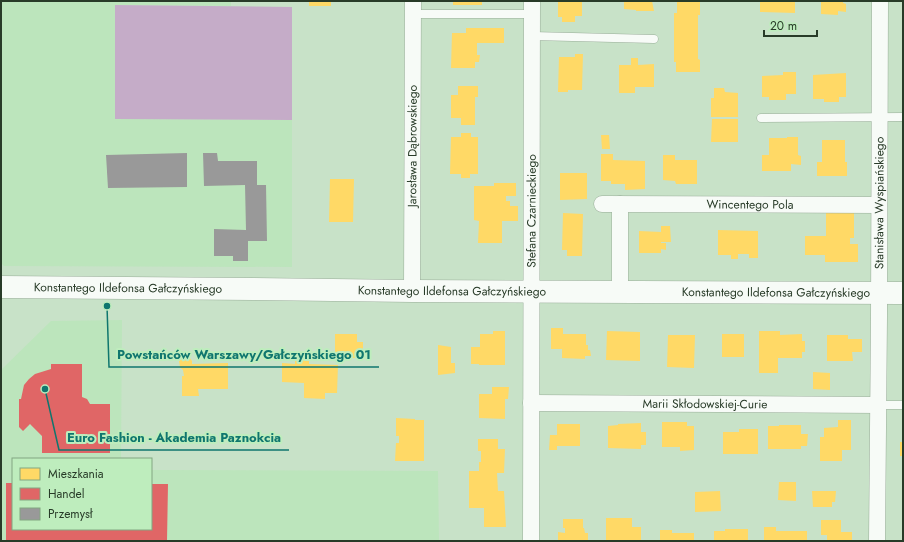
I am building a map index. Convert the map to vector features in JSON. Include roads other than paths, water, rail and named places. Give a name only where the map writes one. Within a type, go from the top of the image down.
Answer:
[{"type":"street","name":"Stanisława Wyspiańskiego","points":[[877,541],[879,405],[880,1]]},
{"type":"street","name":"Jarosława Dąbrowskiego","points":[[412,291],[413,7]]},
{"type":"street","name":"Stefana Czarnieckiego","points":[[531,541],[532,8]]},
{"type":"street","name":"Wincentego Pola","points":[[602,204],[879,205]]},
{"type":"street","points":[[620,204],[620,292]]},
{"type":"street","name":"Konstantego Ildefonsa Gałczyńskiego","points":[[1,287],[109,289],[253,288],[412,291],[903,293]]},
{"type":"street","name":"Marii Skłodowskiej-Curie","points":[[531,403],[879,405]]},
{"type":"lane","points":[[413,7],[532,8]]},
{"type":"lane","points":[[532,36],[654,39]]},
{"type":"lane","points":[[761,118],[903,118]]},
{"type":"lane","points":[[879,405],[903,405]]},
{"type":"place","name":"Powstańców Warszawy/Gałczyńskiego 01","points":[[107,306]]},
{"type":"place","name":"Euro Fashion - Akademia Paznokcia","points":[[45,389]]}]
